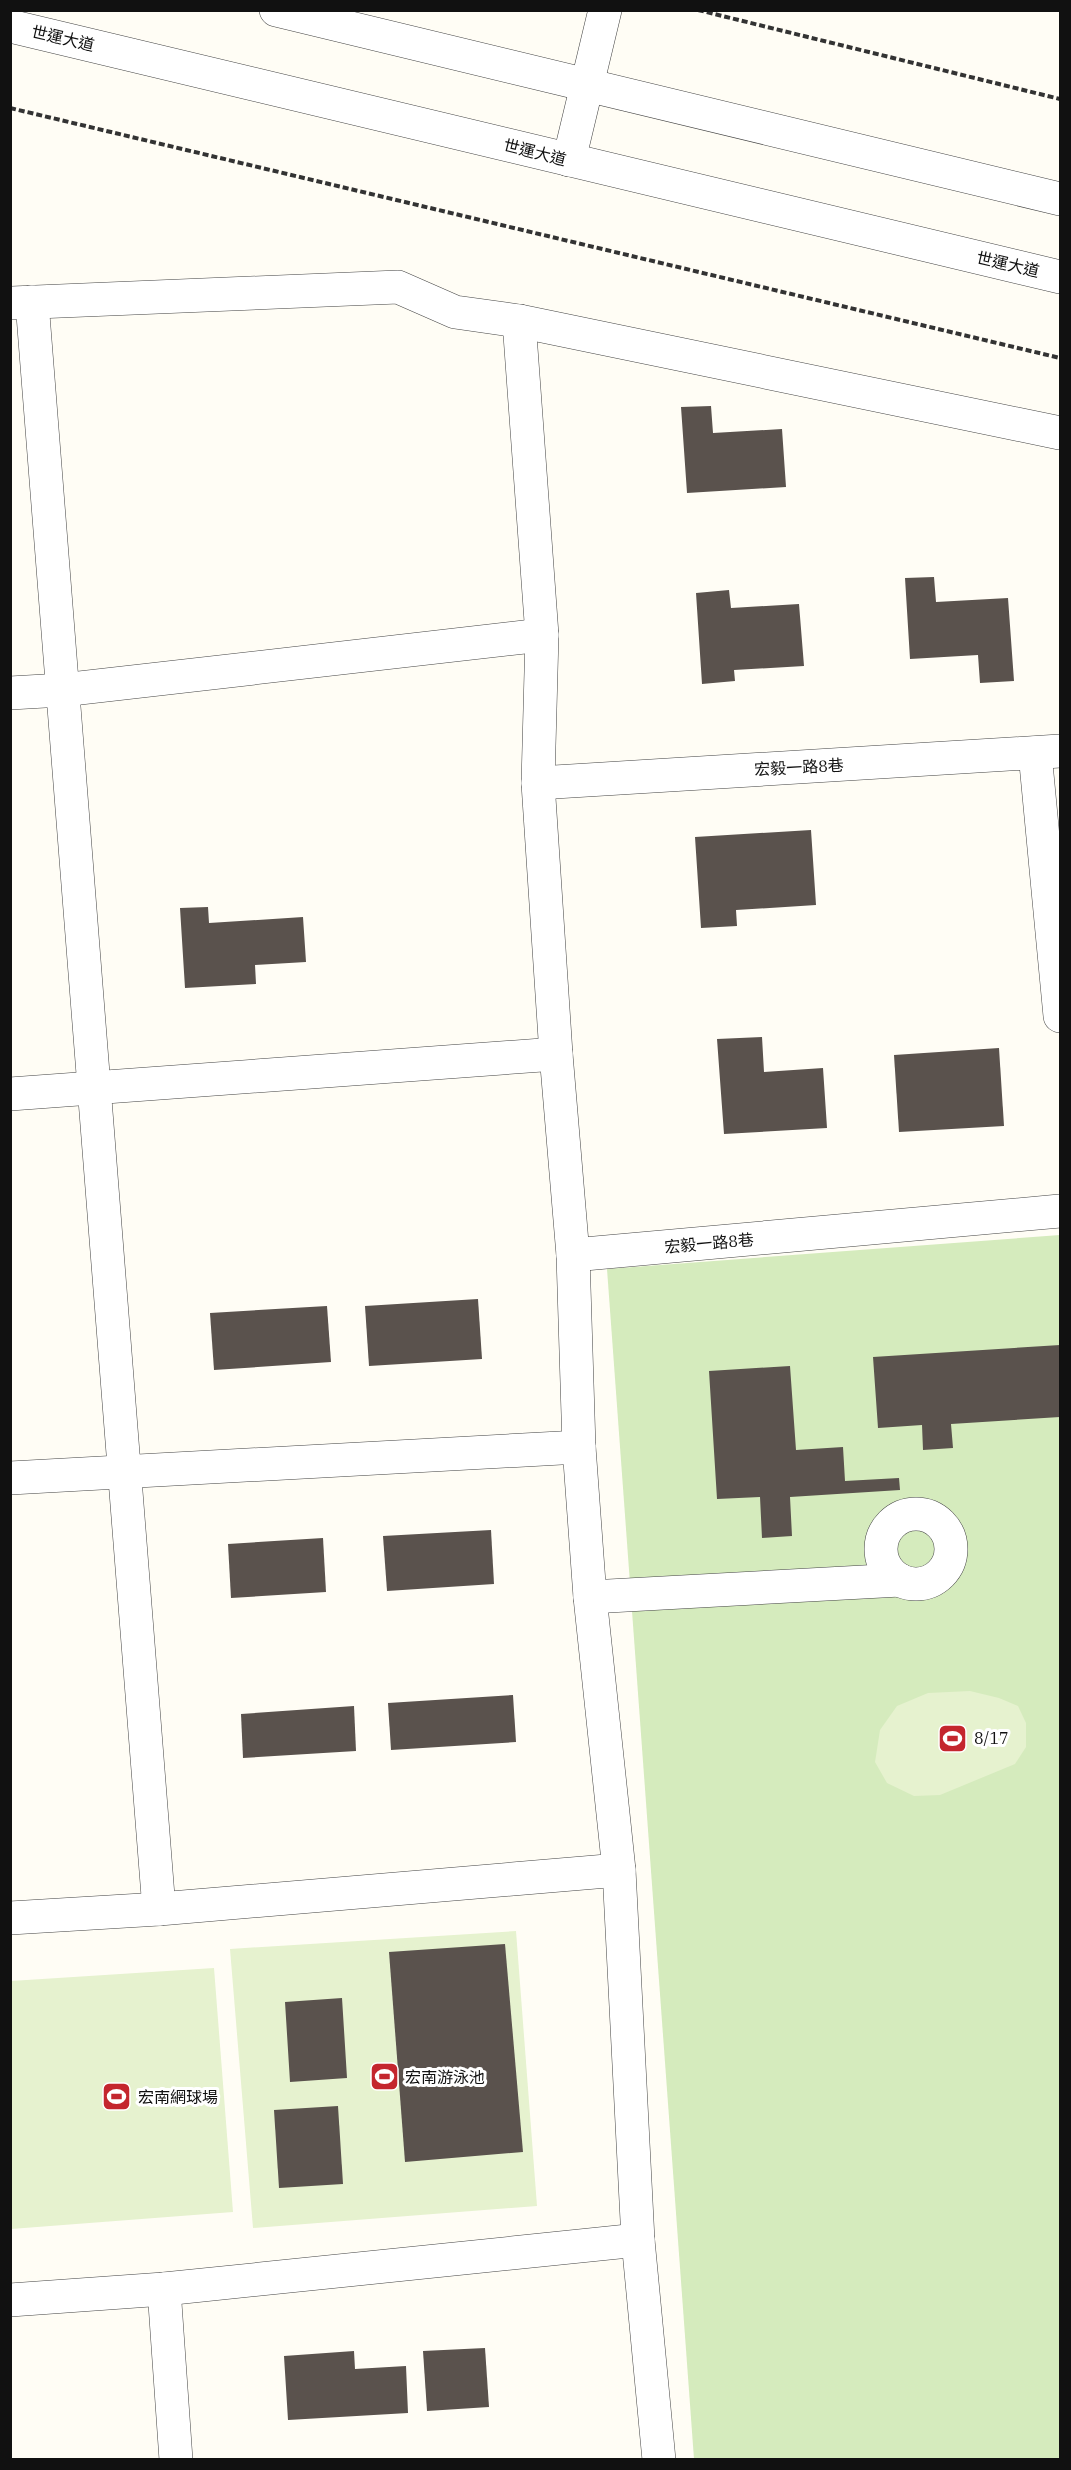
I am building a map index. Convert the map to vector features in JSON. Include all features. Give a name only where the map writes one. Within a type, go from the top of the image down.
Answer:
[{"type":"street","points":[[276,10],[1060,199]]},
{"type":"street","points":[[569,160],[605,10]]},
{"type":"street","name":"世運大道","points":[[10,26],[1060,277]]},
{"type":"street","points":[[159,1909],[62,690],[21,302],[398,287],[455,312],[519,321],[1060,433]]},
{"type":"street","points":[[519,321],[542,635],[538,783],[556,1054],[573,1255],[579,1447],[590,1597],[619,1870],[638,2240],[659,2460]]},
{"type":"street","points":[[10,693],[62,690],[542,635]]},
{"type":"street","points":[[1048,752],[1060,1016]]},
{"type":"street","name":"宏毅一路8巷","points":[[538,783],[1048,752]]},
{"type":"street","points":[[10,1094],[556,1054]]},
{"type":"street","name":"宏毅一路8巷","points":[[573,1255],[1060,1211]]},
{"type":"street","points":[[10,1478],[579,1447]]},
{"type":"street","points":[[590,1597],[900,1580]]},
{"type":"street","points":[[10,1918],[159,1909],[619,1870]]},
{"type":"street","points":[[10,2300],[164,2289],[638,2240]]},
{"type":"street","points":[[164,2289],[176,2460]]},
{"type":"path","points":[[698,10],[1060,99]]},
{"type":"path","points":[[10,108],[1060,358]]},
{"type":"green space","points":[[1060,1235],[1060,2459],[694,2459],[607,1269]]},
{"type":"green space","name":"8/17","points":[[970,1691],[999,1698],[1018,1706],[1026,1723],[1026,1747],[1015,1764],[940,1795],[914,1796],[887,1783],[875,1762],[880,1730],[897,1706],[928,1693]]},
{"type":"green space","name":"宏南游泳池","points":[[516,1931],[537,2206],[253,2228],[230,1949]]},
{"type":"green space","name":"宏南網球場","points":[[214,1968],[233,2212],[11,2229],[11,1981]]},
{"type":"building","points":[[711,406],[713,433],[782,429],[786,487],[687,493],[681,407]]},
{"type":"building","points":[[934,577],[936,602],[1008,598],[1014,681],[980,683],[978,655],[910,659],[905,578]]},
{"type":"building","points":[[729,590],[731,608],[799,604],[804,666],[734,670],[735,681],[702,684],[696,593]]},
{"type":"building","points":[[811,830],[816,905],[736,910],[737,926],[701,928],[695,837]]},
{"type":"building","points":[[208,907],[209,923],[303,917],[306,962],[255,965],[256,984],[185,988],[180,908]]},
{"type":"building","points":[[762,1037],[764,1072],[823,1068],[827,1128],[724,1134],[717,1039]]},
{"type":"building","points":[[999,1048],[1004,1126],[899,1132],[894,1055]]},
{"type":"building","points":[[478,1299],[482,1359],[369,1366],[365,1306]]},
{"type":"building","points":[[327,1306],[331,1362],[214,1370],[210,1313]]},
{"type":"building","points":[[1060,1345],[1060,1417],[951,1424],[953,1448],[923,1450],[922,1425],[878,1428],[873,1357]]},
{"type":"building","points":[[790,1366],[796,1450],[843,1447],[845,1481],[899,1478],[900,1490],[790,1497],[792,1536],[762,1538],[760,1497],[717,1499],[709,1371]]},
{"type":"building","points":[[491,1530],[494,1584],[387,1591],[383,1536]]},
{"type":"building","points":[[323,1538],[326,1592],[231,1598],[228,1544]]},
{"type":"building","points":[[513,1695],[516,1742],[391,1750],[388,1703]]},
{"type":"building","points":[[354,1706],[356,1751],[243,1758],[241,1714]]},
{"type":"building","points":[[505,1944],[523,2152],[405,2162],[389,1952]]},
{"type":"building","points":[[342,1998],[347,2078],[290,2082],[285,2002]]},
{"type":"building","points":[[338,2106],[343,2184],[279,2188],[274,2110]]},
{"type":"building","points":[[485,2348],[489,2407],[427,2411],[423,2351]]},
{"type":"building","points":[[354,2351],[355,2369],[406,2366],[408,2413],[288,2420],[284,2356]]},
{"type":"place","name":"8/17","points":[[953,1738]]},
{"type":"place","name":"宏南游泳池","points":[[384,2077]]},
{"type":"place","name":"宏南網球場","points":[[117,2097]]}]
